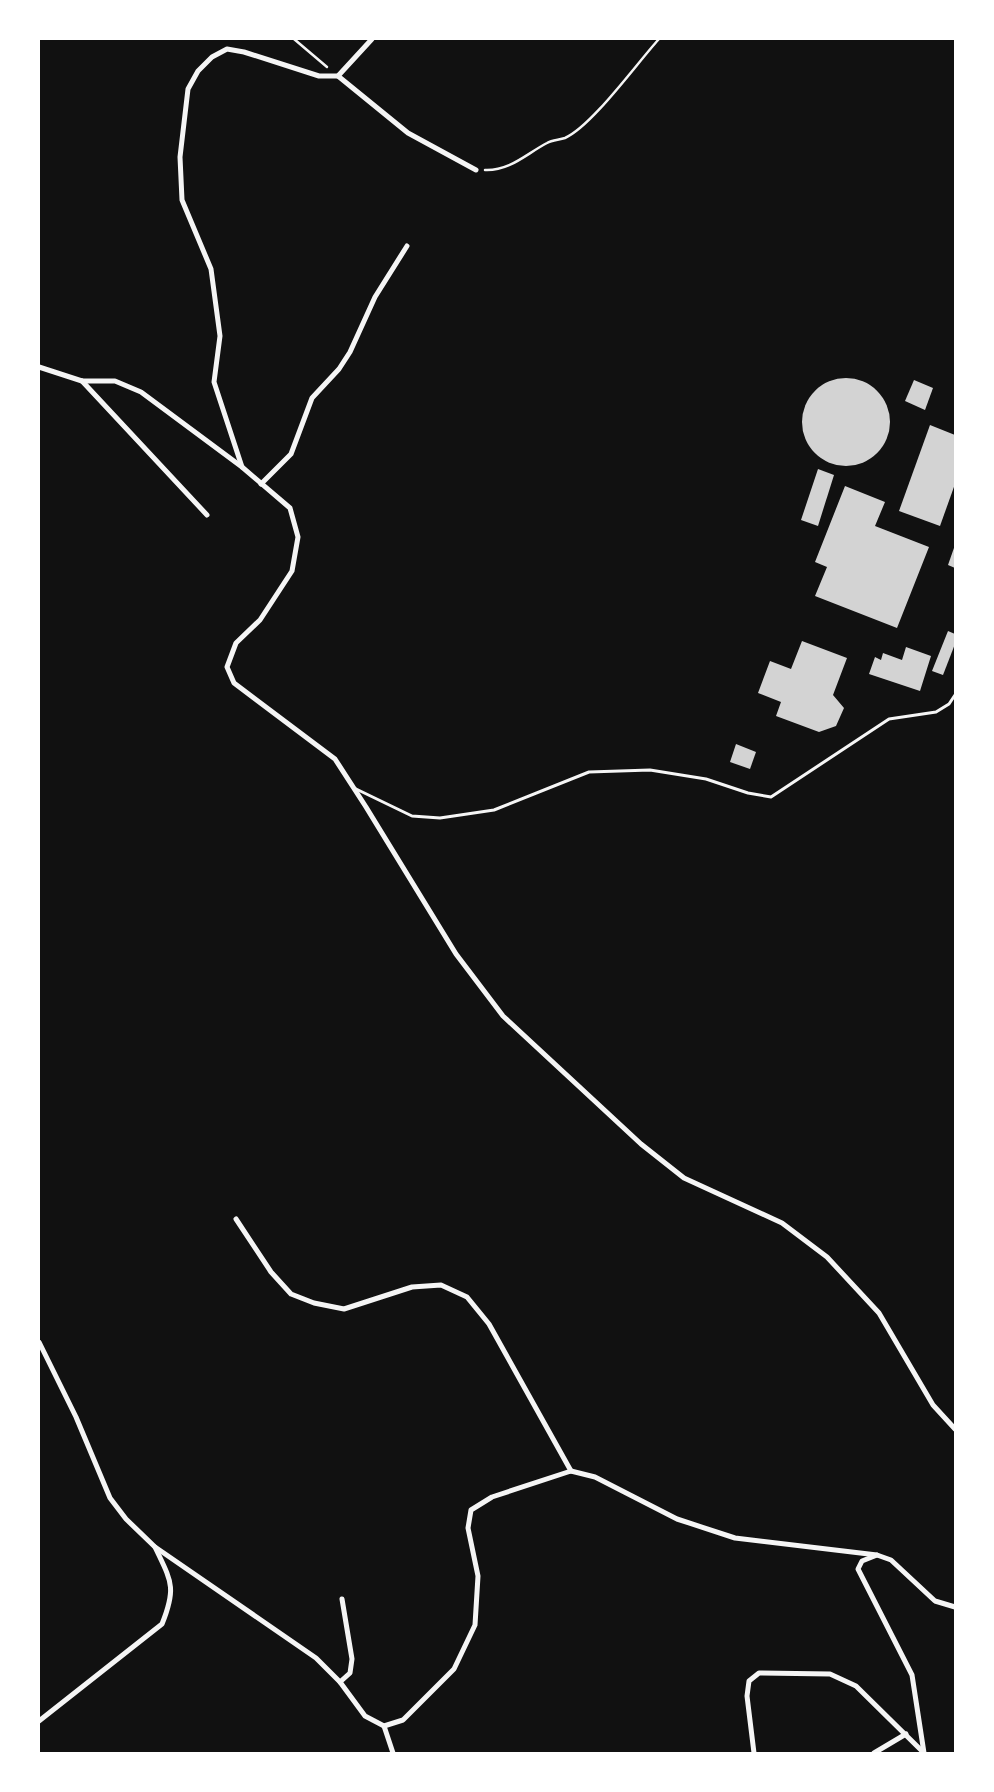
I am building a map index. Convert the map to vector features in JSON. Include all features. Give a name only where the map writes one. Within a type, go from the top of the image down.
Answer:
[{"type":"street","points":[[338,76],[372,39]]},
{"type":"street","points":[[242,467],[214,382],[220,336],[211,269],[182,200],[180,157],[188,88],[198,71],[212,57],[227,49],[244,52],[318,76],[338,76],[408,133],[476,170]]},
{"type":"street","points":[[261,484],[291,454],[312,398],[339,369],[375,297],[407,246]]},
{"type":"street","points":[[39,367],[82,381],[115,382],[141,392],[242,467],[290,508],[298,537],[292,571],[260,620],[236,643],[227,668],[234,682],[335,759],[456,954],[503,1016],[642,1144],[684,1178],[782,1223],[827,1257],[879,1313],[932,1405],[955,1429]]},
{"type":"street","points":[[82,381],[207,515]]},
{"type":"street","points":[[236,1219],[271,1272],[291,1294],[314,1303],[344,1309],[412,1287],[441,1285],[467,1296],[489,1324],[571,1471]]},
{"type":"street","points":[[39,1342],[76,1417],[110,1498],[126,1519],[155,1547],[316,1658],[340,1682],[365,1716],[384,1726],[393,1753]]},
{"type":"street","points":[[384,1726],[403,1720],[454,1670],[475,1625],[478,1576],[468,1528],[471,1510],[492,1497],[571,1471],[595,1477],[677,1519],[734,1538],[877,1555],[891,1560],[935,1601],[955,1607]]},
{"type":"street","points":[[39,1721],[162,1624],[170,1603],[172,1584],[155,1547]]},
{"type":"street","points":[[877,1555],[862,1561],[858,1569],[912,1675],[924,1753]]},
{"type":"street","points":[[340,1682],[350,1673],[352,1659],[342,1599]]},
{"type":"street","points":[[754,1753],[747,1696],[749,1681],[759,1674],[796,1672],[830,1674],[856,1686],[924,1753]]},
{"type":"street","points":[[874,1753],[906,1734]]},
{"type":"lane","points":[[354,788],[412,816],[440,818],[494,810],[589,772],[650,770],[706,779],[748,793],[771,797],[889,720],[936,712],[949,704],[955,695]]},
{"type":"path","points":[[294,39],[338,76]]},
{"type":"path","points":[[476,170],[495,170],[505,167],[532,154],[547,142],[566,138],[582,126],[659,39]]},
{"type":"building","points":[[837,378],[855,378],[871,385],[883,397],[890,413],[890,431],[883,447],[871,459],[855,466],[837,466],[821,459],[809,447],[802,431],[802,413],[809,397],[821,385]]},
{"type":"building","points":[[914,380],[933,388],[925,410],[905,401]]},
{"type":"building","points":[[930,425],[955,435],[955,484],[940,526],[899,511]]},
{"type":"building","points":[[818,469],[834,475],[818,526],[801,520]]},
{"type":"building","points":[[845,486],[885,502],[875,526],[929,547],[897,628],[815,596],[827,567],[815,562]]},
{"type":"building","points":[[955,545],[955,568],[948,565]]},
{"type":"building","points":[[948,631],[955,634],[955,644],[943,675],[932,671]]},
{"type":"building","points":[[802,641],[847,658],[833,695],[844,708],[836,726],[819,732],[776,716],[781,702],[758,693],[770,661],[791,669]]},
{"type":"building","points":[[906,647],[931,656],[920,691],[869,674],[875,657],[881,660],[883,653],[902,660]]},
{"type":"building","points":[[736,744],[756,752],[750,769],[730,762]]}]
